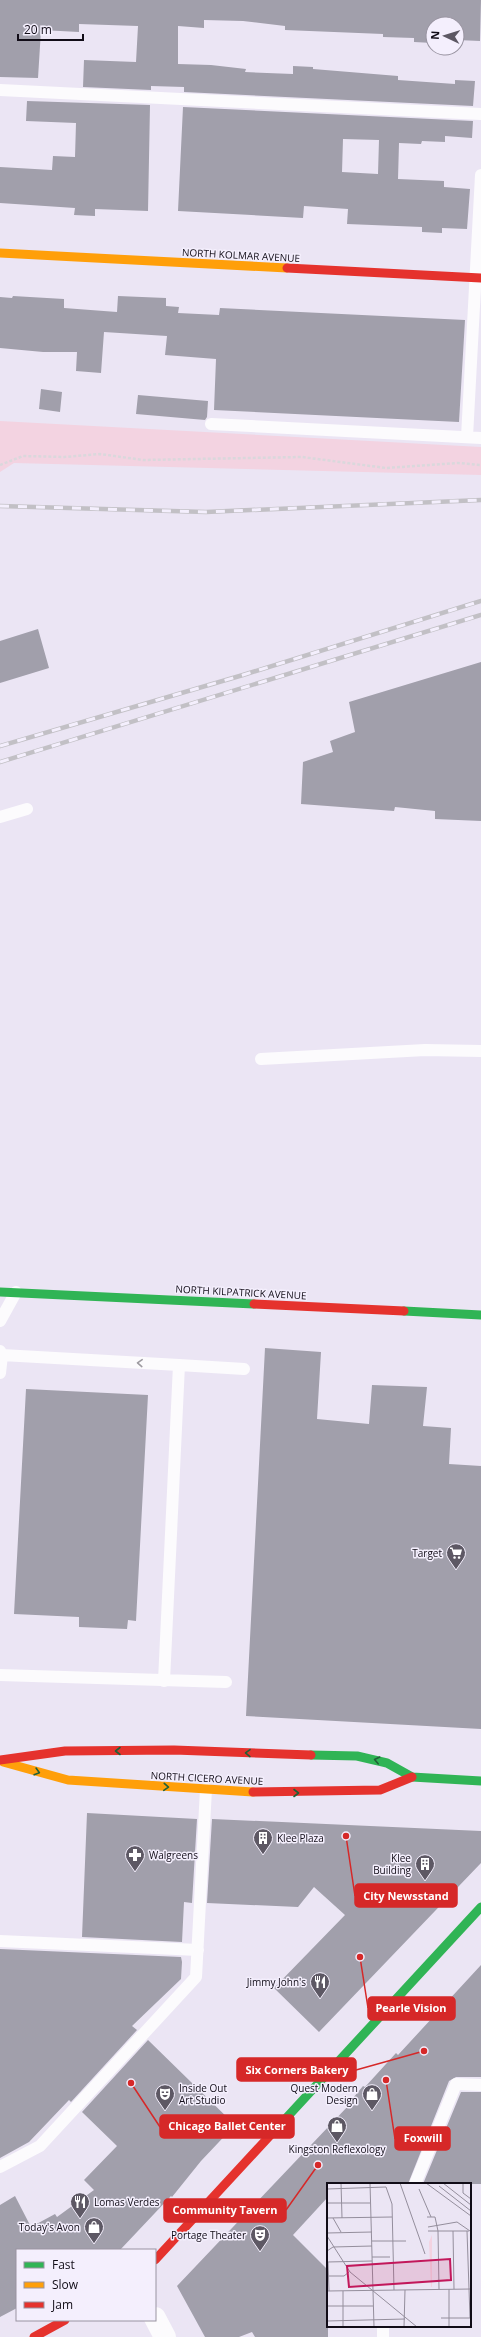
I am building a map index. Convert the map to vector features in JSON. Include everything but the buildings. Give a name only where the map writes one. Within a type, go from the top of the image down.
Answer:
[{"type":"main road","name":"NORTH KOLMAR AVENUE","points":[[0,254],[478,278]]},
{"type":"main road","name":"NORTH KILPATRICK AVENUE","points":[[0,1292],[481,1315]]},
{"type":"main road","name":"NORTH CICERO AVENUE","points":[[0,1760],[65,1751],[174,1750],[357,1756],[387,1763],[412,1777]]},
{"type":"main road","name":"NORTH CICERO AVENUE","points":[[0,1760],[68,1780],[272,1793],[380,1790],[412,1777],[481,1781]]},
{"type":"main road","points":[[156,2259],[481,1907]]},
{"type":"main road","points":[[34,2337],[63,2321]]},
{"type":"street","points":[[156,2320],[165,2337]]},
{"type":"lane","points":[[0,90],[481,114]]},
{"type":"lane","points":[[467,437],[478,278],[481,175]]},
{"type":"lane","points":[[210,424],[481,438]]},
{"type":"lane","points":[[0,818],[27,809]]},
{"type":"lane","points":[[261,1058],[425,1050],[481,1051]]},
{"type":"lane","points":[[0,1321],[16,1292]]},
{"type":"lane","points":[[0,1373],[1,1353],[244,1369]]},
{"type":"lane","points":[[164,1681],[179,1365]]},
{"type":"lane","points":[[0,1675],[226,1682]]},
{"type":"lane","points":[[0,2167],[40,2146],[196,1977],[206,1789]]},
{"type":"lane","points":[[0,1941],[198,1950]]},
{"type":"lane","points":[[415,2183],[456,2084],[481,2085]]},
{"type":"path","points":[[0,464],[23,456],[64,457],[100,454],[143,460],[302,457],[386,468],[458,463],[481,465]]},
{"type":"shaded area","points":[[0,421],[481,447],[481,475],[14,463],[0,472]]},
{"type":"railway","points":[[0,506],[206,512],[481,500]]},
{"type":"railway","points":[[0,746],[243,675],[481,601]]},
{"type":"railway","points":[[0,762],[481,615]]},
{"type":"traffic: fast","points":[[0,1292],[254,1304]]},
{"type":"traffic: fast","points":[[404,1311],[481,1315]]},
{"type":"traffic: fast","points":[[311,1755],[357,1756],[387,1763],[412,1777],[481,1781]]},
{"type":"traffic: fast","points":[[277,2128],[481,1907]]},
{"type":"traffic: slow","points":[[0,253],[287,268]]},
{"type":"traffic: slow","points":[[3,1762],[68,1780],[253,1792]]},
{"type":"traffic: jam","points":[[287,268],[481,278]]},
{"type":"traffic: jam","points":[[254,1304],[404,1311]]},
{"type":"traffic: jam","points":[[0,1760],[65,1751],[174,1750],[311,1755]]},
{"type":"traffic: jam","points":[[253,1792],[380,1790],[412,1777]]},
{"type":"traffic: jam","points":[[156,2259],[277,2128]]},
{"type":"traffic: jam","points":[[34,2337],[63,2321]]},
{"type":"place","name":"Target","points":[[456,1570]]},
{"type":"place","name":"City Newsstand","points":[[346,1836]]},
{"type":"place","name":"Klee Plaza","points":[[263,1855]]},
{"type":"place","name":"Walgreens","points":[[135,1872]]},
{"type":"place","name":"Klee Building","points":[[425,1881]]},
{"type":"place","name":"Pearle Vision","points":[[360,1957]]},
{"type":"place","name":"Jimmy John's","points":[[320,1999]]},
{"type":"place","name":"Six Corners Bakery","points":[[424,2051]]},
{"type":"place","name":"Foxwill","points":[[386,2080]]},
{"type":"place","name":"Chicago Ballet Center","points":[[131,2083]]},
{"type":"place","name":"Inside Out Art Studio","points":[[165,2111]]},
{"type":"place","name":"Quest Modern Design","points":[[372,2111]]},
{"type":"place","name":"Kingston Reflexology","points":[[337,2143]]},
{"type":"place","name":"Community Tavern","points":[[318,2165]]},
{"type":"place","name":"Lomas Verdes","points":[[80,2219]]},
{"type":"place","name":"Today's Avon","points":[[94,2244]]},
{"type":"place","name":"Portage Theater","points":[[260,2252]]}]
